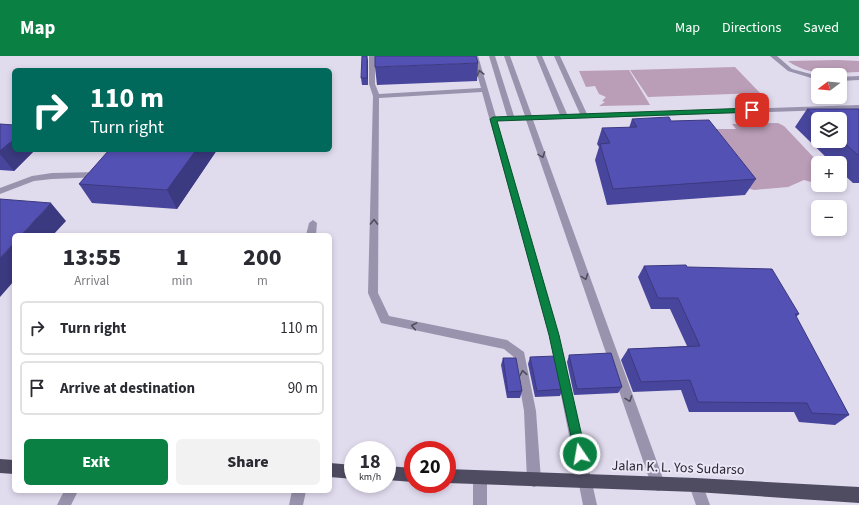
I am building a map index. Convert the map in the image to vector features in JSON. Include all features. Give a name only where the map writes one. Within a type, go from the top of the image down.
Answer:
[{"type":"highway","points":[[0,466],[12,467]]},
{"type":"highway","points":[[332,470],[344,471]]},
{"type":"highway","name":"Jalan K. L. Yos Sudarso","points":[[456,477],[696,485],[859,494]]},
{"type":"street","points":[[372,56],[372,84],[376,96],[373,293],[385,320],[507,345],[520,356],[530,411],[534,480]]},
{"type":"street","points":[[475,56],[554,335],[590,505]]},
{"type":"street","points":[[492,56],[511,118]]},
{"type":"street","points":[[507,56],[658,484]]},
{"type":"street","points":[[539,56],[564,116]]},
{"type":"street","points":[[557,56],[584,115]]},
{"type":"street","points":[[773,56],[790,70],[811,76]]},
{"type":"street","points":[[847,79],[859,78]]},
{"type":"street","points":[[376,96],[485,90]]},
{"type":"street","points":[[493,119],[859,107]]},
{"type":"street","points":[[0,191],[32,179],[52,176],[105,175]]},
{"type":"street","points":[[310,233],[313,223]]},
{"type":"street","points":[[480,478],[480,505]]},
{"type":"street","points":[[696,485],[704,505]]},
{"type":"street","points":[[64,505],[70,493]]},
{"type":"street","points":[[296,505],[299,493]]},
{"type":"shaded area","points":[[788,61],[859,61],[859,72],[847,72],[847,68],[811,68],[811,71],[796,66]]},
{"type":"shaded area","points":[[735,67],[760,93],[648,97],[630,70]]},
{"type":"shaded area","points":[[629,70],[650,105],[599,106],[605,102],[602,101],[606,97],[599,94],[595,86],[586,87],[579,71]]},
{"type":"shaded area","points":[[778,123],[784,126],[812,156],[811,156],[811,182],[804,180],[788,187],[754,190],[747,188],[704,129],[736,129],[732,124]]},
{"type":"building","points":[[362,56],[367,56],[367,78],[361,78]]},
{"type":"building","points":[[375,56],[476,56],[478,63],[375,67]]},
{"type":"building","points":[[807,109],[859,109],[859,156],[847,145],[847,112],[811,113]]},
{"type":"building","points":[[669,117],[671,121],[709,120],[756,179],[613,189],[600,144],[610,143],[602,128],[637,127],[632,119]]},
{"type":"building","points":[[0,124],[12,125],[12,141],[0,151]]},
{"type":"building","points":[[107,152],[195,152],[167,190],[79,184]]},
{"type":"building","points":[[0,199],[51,203],[23,233],[12,233],[12,245],[0,258]]},
{"type":"building","points":[[686,265],[687,267],[772,269],[799,314],[795,314],[849,415],[812,413],[807,403],[698,402],[690,380],[641,382],[628,349],[700,346],[678,298],[658,298],[644,266]]},
{"type":"building","points":[[611,353],[622,387],[577,389],[569,355]]},
{"type":"building","points":[[556,356],[563,389],[537,391],[530,357]]},
{"type":"building","points":[[503,358],[516,358],[522,391],[508,392]]},
{"type":"route","points":[[580,454],[554,335],[493,119],[752,110]]}]
